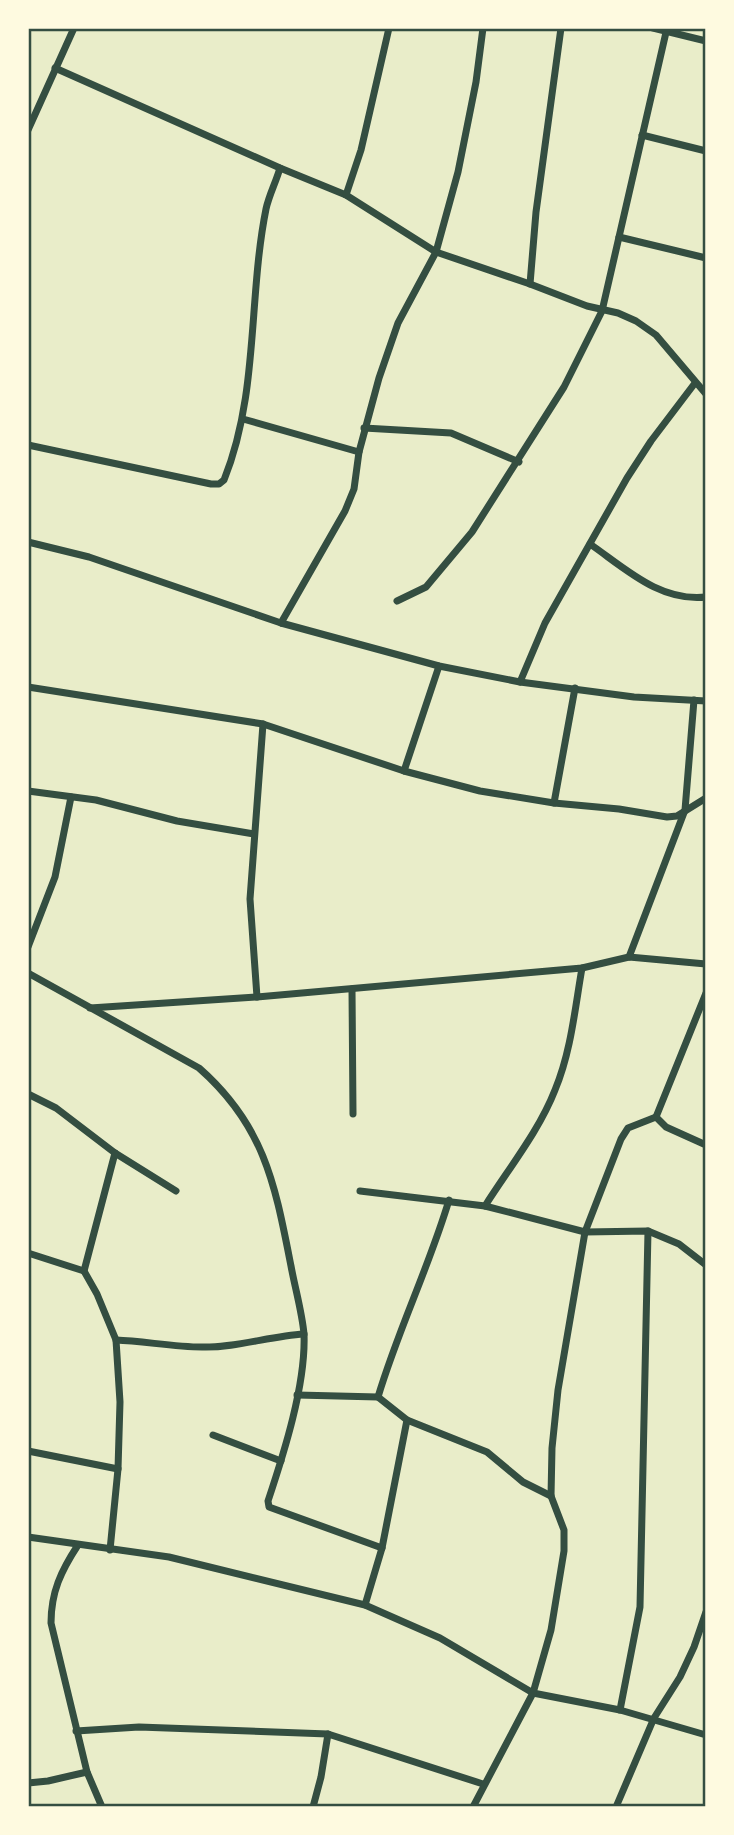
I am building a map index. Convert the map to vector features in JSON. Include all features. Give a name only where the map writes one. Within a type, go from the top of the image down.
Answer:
[{"type":"street","points":[[28,130],[74,28]]},
{"type":"street","points":[[346,195],[361,150],[389,28]]},
{"type":"street","points":[[281,623],[345,511],[354,489],[364,428],[379,377],[398,323],[436,252],[458,172],[476,82],[483,28]]},
{"type":"street","points":[[530,284],[536,212],[561,28]]},
{"type":"street","points":[[653,28],[706,41]]},
{"type":"street","points":[[397,601],[426,587],[472,532],[519,462],[564,387],[602,311],[667,30]]},
{"type":"street","points":[[55,68],[346,195],[436,252],[636,321],[656,335],[706,394]]},
{"type":"street","points":[[642,135],[706,150]]},
{"type":"street","points":[[28,445],[219,484],[224,480],[243,419],[253,343],[256,283],[267,206],[280,168]]},
{"type":"street","points":[[619,237],[706,258]]},
{"type":"street","points":[[520,682],[545,623],[639,459],[695,383]]},
{"type":"street","points":[[243,419],[359,452]]},
{"type":"street","points":[[364,428],[451,433],[519,462]]},
{"type":"street","points":[[28,542],[101,561],[281,623],[439,666],[520,682],[634,697],[706,701]]},
{"type":"street","points":[[590,544],[655,589],[673,596],[706,597]]},
{"type":"street","points":[[404,771],[439,666]]},
{"type":"street","points":[[28,687],[264,724],[404,771],[480,791],[667,817],[677,816],[706,798]]},
{"type":"street","points":[[554,803],[575,688]]},
{"type":"street","points":[[629,957],[685,810],[694,700]]},
{"type":"street","points":[[257,997],[250,899],[264,724]]},
{"type":"street","points":[[28,791],[120,805],[177,821],[254,834]]},
{"type":"street","points":[[28,947],[55,877],[71,797]]},
{"type":"street","points":[[90,1008],[257,997],[582,968],[629,957],[706,964]]},
{"type":"street","points":[[485,1206],[541,1119],[556,1089],[582,968]]},
{"type":"street","points":[[28,973],[199,1068],[217,1084],[257,1139],[276,1194],[304,1334],[297,1395],[268,1501],[269,1507],[382,1548]]},
{"type":"street","points":[[352,989],[353,1114]]},
{"type":"street","points":[[472,1807],[533,1693],[551,1630],[564,1551],[564,1530],[551,1496],[552,1448],[558,1390],[585,1232],[621,1139],[628,1128],[656,1117],[706,993]]},
{"type":"street","points":[[28,1094],[55,1108],[115,1153],[176,1191]]},
{"type":"street","points":[[656,1117],[666,1127],[706,1145]]},
{"type":"street","points":[[84,1271],[115,1153]]},
{"type":"street","points":[[360,1191],[485,1206],[585,1232],[648,1231],[679,1244],[706,1265]]},
{"type":"street","points":[[378,1396],[449,1200]]},
{"type":"street","points":[[620,1710],[640,1607],[648,1231]]},
{"type":"street","points":[[28,1253],[84,1271],[97,1294],[116,1340],[120,1402],[118,1469],[110,1550]]},
{"type":"street","points":[[116,1340],[145,1340],[201,1347],[279,1335],[304,1334]]},
{"type":"street","points":[[297,1395],[378,1396],[407,1420],[479,1448],[523,1482],[551,1496]]},
{"type":"street","points":[[365,1605],[382,1548],[407,1420]]},
{"type":"street","points":[[213,1435],[281,1461]]},
{"type":"street","points":[[28,1451],[118,1469]]},
{"type":"street","points":[[28,1537],[169,1557],[365,1605],[440,1638],[533,1693],[654,1718],[706,1735]]},
{"type":"street","points":[[78,1545],[55,1586],[51,1602],[51,1623],[87,1772],[102,1807]]},
{"type":"street","points":[[616,1807],[654,1718],[680,1677],[694,1647],[706,1612]]},
{"type":"street","points":[[76,1731],[139,1727],[328,1734],[483,1784]]},
{"type":"street","points":[[313,1807],[328,1734]]},
{"type":"street","points":[[28,1783],[48,1782],[87,1772]]}]
